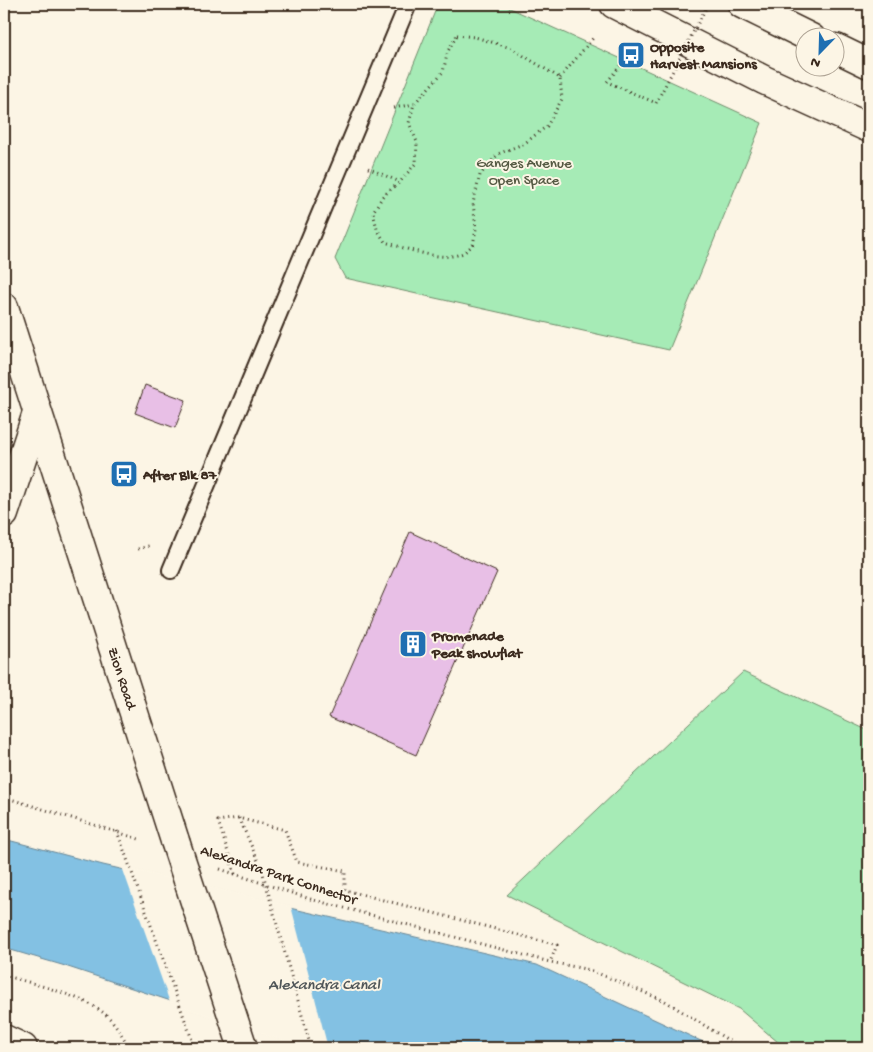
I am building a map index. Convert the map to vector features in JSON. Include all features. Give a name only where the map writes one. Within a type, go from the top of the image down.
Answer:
[{"type":"main road","points":[[614,4],[764,80],[869,128]]},
{"type":"main road","points":[[742,4],[796,31]]},
{"type":"main road","points":[[846,53],[869,64]]},
{"type":"main road","name":"Zion Road","points":[[4,307],[243,1048]]},
{"type":"main road","points":[[4,514],[37,413]]},
{"type":"main road","points":[[4,1039],[23,1048]]},
{"type":"lane","points":[[171,570],[408,4]]},
{"type":"path","points":[[366,4],[382,11]]},
{"type":"path","points":[[631,55],[607,82],[656,103],[708,4]]},
{"type":"path","points":[[560,78],[511,48],[475,37],[458,35],[448,51],[442,72],[414,104],[409,123],[417,142],[416,163],[400,182],[383,196],[373,212],[377,229],[385,242],[418,252],[449,257],[462,254],[473,245],[476,228],[473,203],[480,175],[498,154],[525,143],[547,126],[562,99],[560,78],[593,38]]},
{"type":"path","points":[[386,110],[414,104]]},
{"type":"path","points":[[362,165],[400,182]]},
{"type":"path","points":[[4,797],[144,841]]},
{"type":"path","points":[[238,818],[262,870],[311,1048]]},
{"type":"path","name":"Alexandra Park Connector","points":[[235,874],[218,821],[238,818],[285,830],[297,862],[345,871],[345,890],[557,945],[550,962]]},
{"type":"path","points":[[117,831],[195,1048]]},
{"type":"path","name":"Alexandra Park Connector","points":[[217,868],[310,899],[550,962],[590,970],[665,1001],[741,1048]]},
{"type":"path","points":[[4,974],[79,999],[104,1013],[116,1026],[130,1048]]},
{"type":"green space","name":"Ganges Avenue Open Space","points":[[438,4],[501,4],[762,123],[669,350],[345,278],[335,259]]},
{"type":"green space","points":[[743,672],[869,731],[869,1048],[785,1048],[739,1009],[507,895]]},
{"type":"water","name":"Alexandra Canal","points":[[4,839],[103,865],[537,965],[716,1048],[313,1048],[62,965],[4,948]]},
{"type":"pier","points":[[122,867],[291,906],[328,1048],[306,1048],[170,1003]]},
{"type":"building","points":[[145,385],[186,400],[175,428],[135,413]]},
{"type":"building","name":"Promenade Peak showflat","points":[[410,532],[497,572],[416,755],[329,717]]},
{"type":"place","name":"Opposite Harvest Mansions","points":[[631,55]]},
{"type":"place","name":"After Blk 87","points":[[124,474]]},
{"type":"place","name":"Promenade Peak showflat","points":[[413,644]]}]
